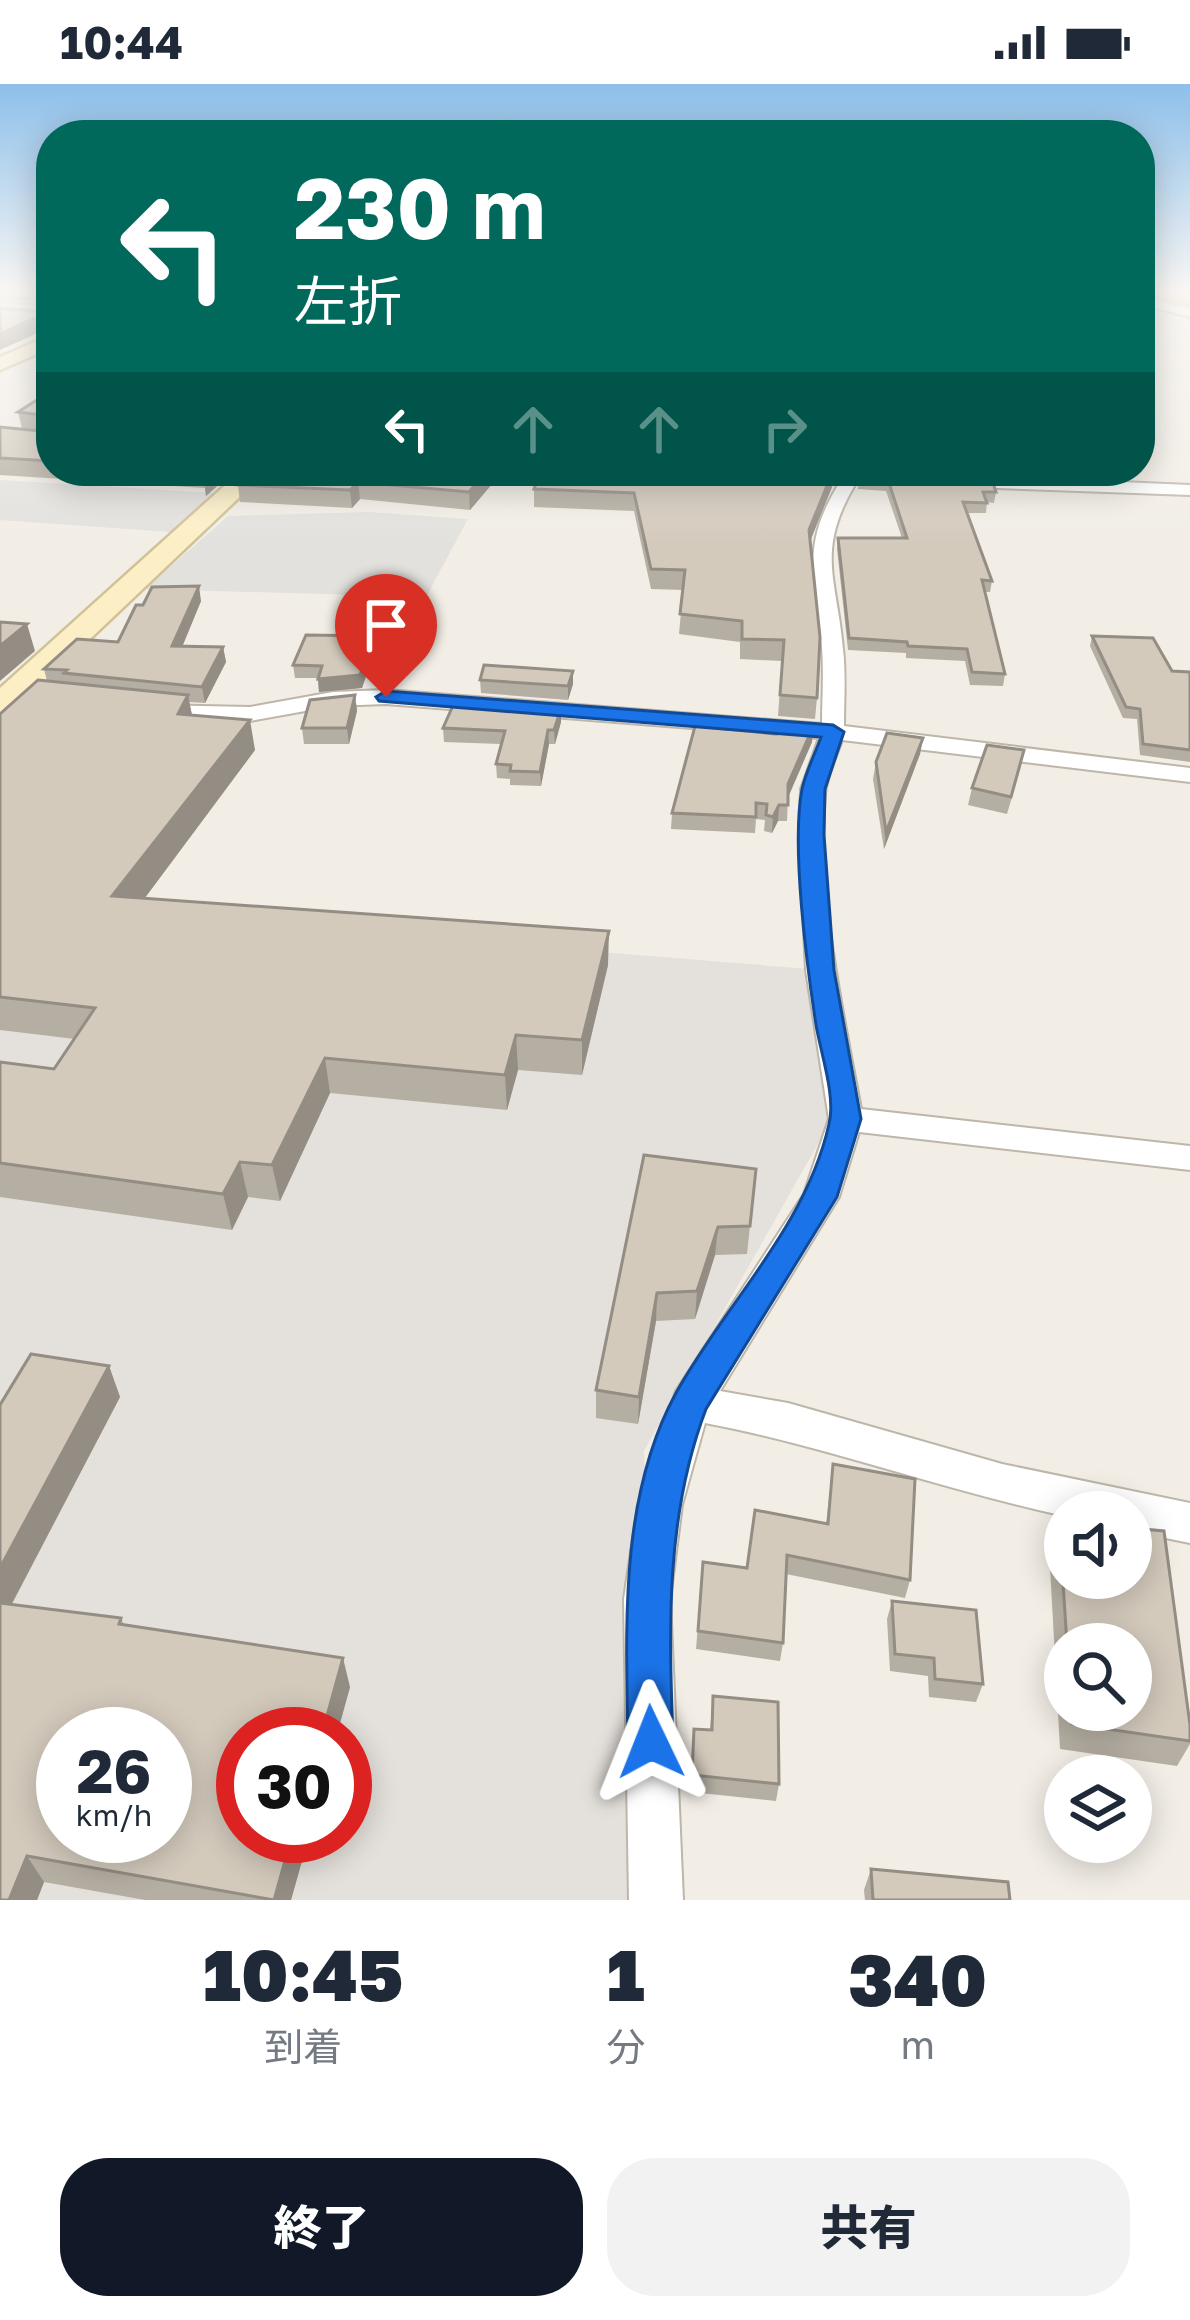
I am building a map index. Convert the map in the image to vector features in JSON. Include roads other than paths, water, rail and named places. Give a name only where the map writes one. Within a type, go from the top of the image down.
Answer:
[{"type":"street","points":[[13,697],[239,486]]},
{"type":"street","points":[[656,1900],[647,1599],[660,1505],[690,1402],[821,1197],[846,1119],[821,970],[812,835],[813,789],[833,732],[833,649],[819,562],[832,511],[848,486]]},
{"type":"street","points":[[1106,486],[1190,490]]},
{"type":"street","points":[[128,710],[250,714],[333,699],[386,697],[833,732],[1190,775]]},
{"type":"street","points":[[846,1119],[1190,1158]]},
{"type":"street","points":[[690,1402],[788,1421],[1002,1483],[1190,1523]]}]
